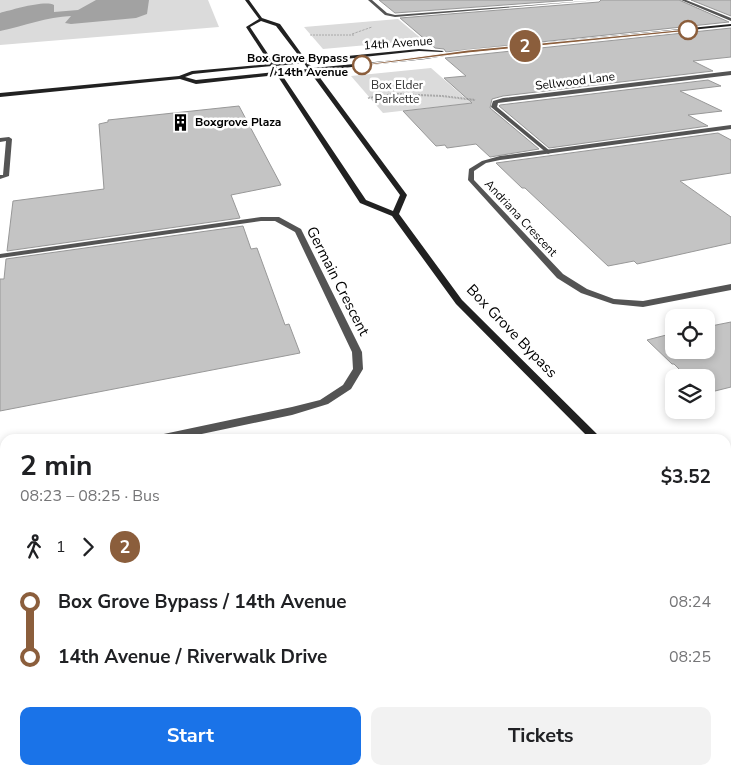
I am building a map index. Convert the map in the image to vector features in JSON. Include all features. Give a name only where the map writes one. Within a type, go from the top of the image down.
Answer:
[{"type":"main road","points":[[247,0],[262,19],[278,25],[404,195],[395,214],[363,201],[248,27],[262,19]]},
{"type":"main road","name":"14th Avenue","points":[[180,77],[196,82],[731,25]]},
{"type":"main road","name":"14th Avenue","points":[[0,95],[180,77],[192,73],[272,64],[419,50],[468,52]]},
{"type":"main road","name":"Box Grove Bypass","points":[[395,214],[459,302],[592,434]]},
{"type":"street","points":[[370,0],[386,14],[395,16],[597,0]]},
{"type":"street","points":[[683,0],[731,20]]},
{"type":"street","name":"Sellwood Lane","points":[[548,152],[494,107],[495,102],[731,74]]},
{"type":"street","name":"Andriana Crescent","points":[[731,127],[484,162],[472,170],[470,180],[560,276],[584,291],[613,301],[643,304],[731,287]]},
{"type":"street","points":[[0,140],[9,139],[6,176],[0,177]]},
{"type":"street","name":"Germain Crescent","points":[[0,256],[261,219],[276,219],[298,231],[358,352],[358,369],[347,387],[324,402],[182,434]]},
{"type":"path","points":[[394,94],[392,84],[397,80]]},
{"type":"path","points":[[368,98],[394,94],[476,100]]},
{"type":"green space","points":[[0,0],[208,0],[219,27],[0,45]]},
{"type":"green space","points":[[398,19],[423,40],[323,49],[304,27]]},
{"type":"green space","name":"Box Elder Parkette","points":[[431,68],[471,103],[383,113],[351,76]]},
{"type":"shaded area","points":[[96,0],[149,0],[147,14],[136,18],[65,23],[71,16],[44,20],[0,31],[0,13],[43,4],[54,5],[54,12],[78,10]]},
{"type":"building","points":[[379,0],[573,0],[395,13]]},
{"type":"building","points":[[601,0],[679,0],[729,22],[446,52],[444,49],[435,48],[400,18],[599,2]]},
{"type":"building","points":[[691,0],[731,0],[731,16]]},
{"type":"building","points":[[731,28],[731,57],[693,61],[713,71],[503,96],[492,99],[490,108],[539,149],[490,157],[476,144],[447,148],[445,145],[436,146],[403,111],[472,103],[444,78],[466,76],[445,58]]},
{"type":"building","points":[[708,80],[721,86],[680,91],[722,111],[688,115],[708,126],[549,148],[499,106],[500,105]]},
{"type":"building","points":[[239,106],[281,185],[231,195],[240,218],[7,251],[13,201],[104,189],[99,124],[108,122],[108,120]]},
{"type":"building","points":[[718,133],[731,140],[731,173],[680,181],[731,217],[731,243],[637,264],[634,261],[608,266],[496,163]]},
{"type":"building","points":[[243,226],[251,249],[257,248],[285,325],[289,324],[300,353],[0,411],[0,279],[4,279],[6,259]]},
{"type":"building","points":[[731,322],[731,387],[715,391],[715,369],[679,369],[667,359],[715,359],[715,325]]},
{"type":"building","points":[[665,335],[665,357],[647,340]]},
{"type":"bus line","name":"2","points":[[362,65],[468,52],[688,30]]},
{"type":"place","name":"Box Grove Bypass / 14th Avenue","points":[[362,65]]},
{"type":"place","name":"Boxgrove Plaza","points":[[181,122]]}]
